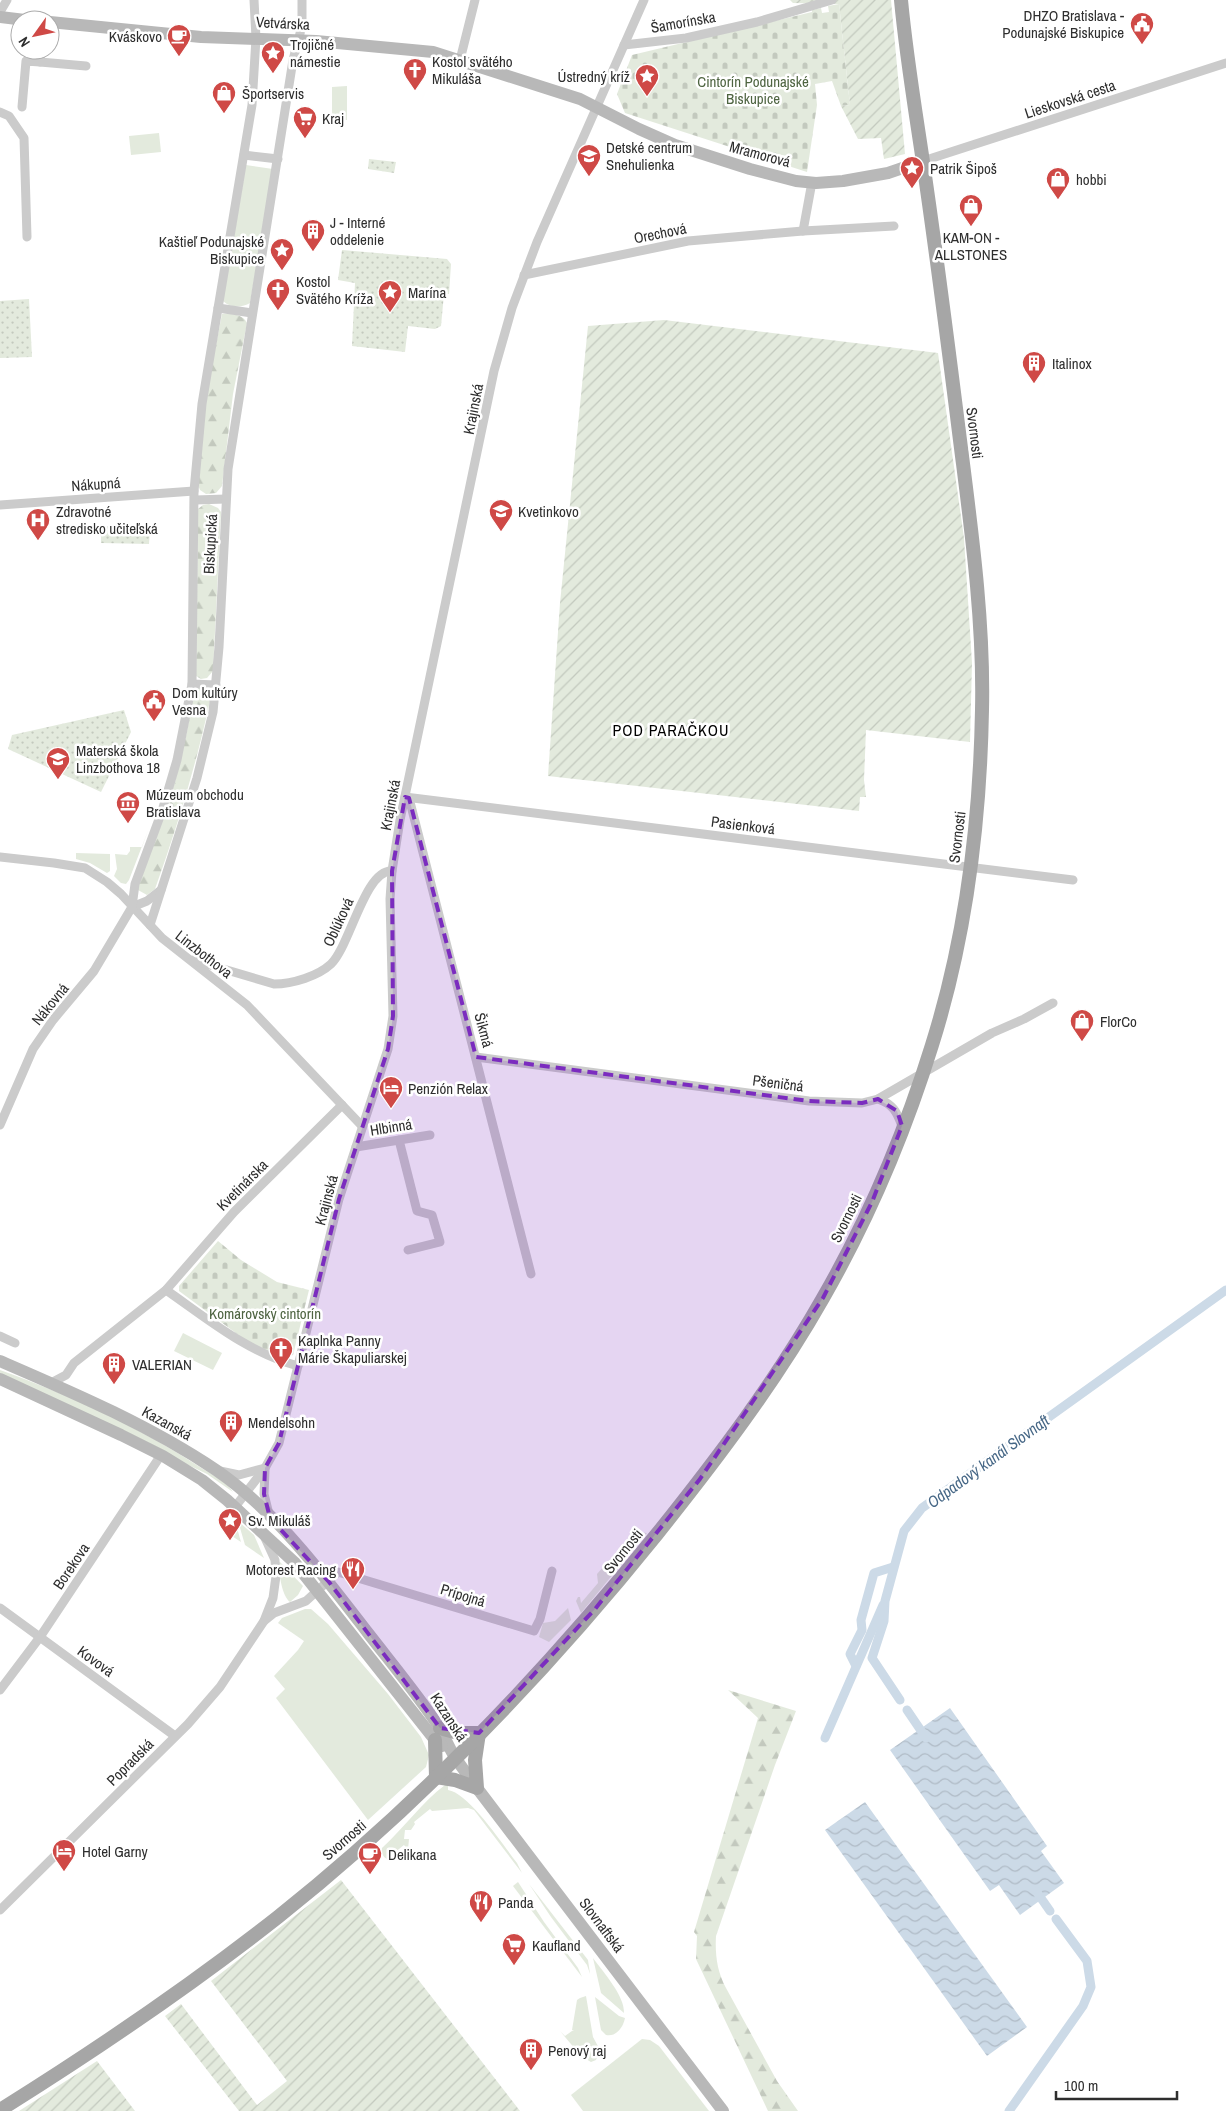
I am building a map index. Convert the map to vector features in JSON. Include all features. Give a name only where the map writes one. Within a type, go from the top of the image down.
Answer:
[{"type":"main road","name":"Svornosti","points":[[0,2110],[92,2052],[220,1962],[278,1917],[342,1864],[436,1777],[547,1663],[622,1578],[700,1479],[750,1410],[798,1340],[831,1283],[872,1202],[931,1046],[950,976],[960,930],[970,867],[980,760],[981,647],[965,478],[901,0]]},
{"type":"main road","name":"Vetvárska","points":[[60,23],[201,37],[256,38],[424,50],[553,89],[596,107]]},
{"type":"main road","name":"Mramorová","points":[[596,107],[675,145],[764,174],[812,182],[843,181],[878,175],[923,161]]},
{"type":"main road","name":"Kazanská","points":[[0,1361],[52,1383],[138,1424],[217,1471],[246,1494],[329,1582],[455,1758]]},
{"type":"main road","name":"Kazanská","points":[[0,1379],[161,1455],[202,1480],[260,1529],[295,1563],[437,1734]]},
{"type":"main road","points":[[479,1733],[475,1760],[477,1788],[455,1780],[436,1777],[437,1734],[479,1733]]},
{"type":"main road","name":"Slovnaftská","points":[[455,1758],[723,2111]]},
{"type":"street","points":[[0,12],[8,0]]},
{"type":"street","points":[[254,0],[256,38],[254,89],[244,155],[278,159],[295,52],[302,26],[302,0]]},
{"type":"street","points":[[460,60],[475,0]]},
{"type":"street","name":"Šamorínska","points":[[596,107],[644,0]]},
{"type":"street","name":"Šamorínska","points":[[624,46],[686,38],[748,24],[832,0]]},
{"type":"street","points":[[22,106],[26,62],[86,66]]},
{"type":"street","name":"Lieskovská cesta","points":[[923,161],[1226,63]]},
{"type":"street","name":"Krajinská","points":[[235,1507],[265,1468],[279,1443],[339,1199],[388,1049],[394,1016],[390,899],[392,872],[494,372],[512,308],[524,275],[596,107]]},
{"type":"street","points":[[0,112],[9,116],[24,138],[27,237]]},
{"type":"street","name":"Biskupická","points":[[132,907],[134,884],[162,810],[177,760],[192,684],[195,495],[202,404],[244,155]]},
{"type":"street","name":"Biskupická","points":[[150,925],[197,778],[213,712],[226,499],[235,417],[278,159]]},
{"type":"street","points":[[803,231],[812,182]]},
{"type":"street","name":"Orechová","points":[[524,275],[688,241],[803,231],[894,226]]},
{"type":"street","points":[[218,308],[252,313]]},
{"type":"street","name":"Nákupná","points":[[0,505],[195,495],[226,499]]},
{"type":"street","points":[[192,684],[216,685]]},
{"type":"street","name":"Pasienková","points":[[407,798],[1074,880]]},
{"type":"street","name":"Šikmá","points":[[407,798],[531,1274]]},
{"type":"street","name":"Linzbothova","points":[[0,857],[85,868],[107,882],[162,938],[247,1005],[362,1126]]},
{"type":"street","name":"Oblúková","points":[[188,958],[274,984],[284,984],[317,973],[332,963],[340,953],[366,894],[375,880],[382,873],[392,872]]},
{"type":"street","points":[[132,907],[147,901],[161,890]]},
{"type":"street","name":"Nákovná","points":[[0,1125],[33,1049],[52,1020],[94,971],[132,907]]},
{"type":"street","name":"Pšeničná","points":[[476,1057],[809,1101],[862,1103],[878,1098],[992,1033],[1024,1019],[1053,1002]]},
{"type":"street","points":[[878,1098],[887,1102],[897,1112],[902,1126]]},
{"type":"street","name":"Kvetinárska","points":[[52,1383],[66,1375],[74,1363],[166,1290],[234,1212],[342,1104]]},
{"type":"street","name":"Hlbinná","points":[[356,1146],[430,1135]]},
{"type":"street","points":[[399,1140],[418,1211],[432,1215],[440,1242],[408,1250]]},
{"type":"street","points":[[166,1290],[242,1344],[277,1361],[298,1366]]},
{"type":"street","points":[[0,1336],[16,1343]]},
{"type":"street","points":[[66,1375],[77,1395]]},
{"type":"street","name":"Borekova","points":[[0,1690],[40,1638],[161,1455]]},
{"type":"street","points":[[217,1471],[240,1475],[265,1468],[264,1494],[270,1518]]},
{"type":"street","name":"Popradská","points":[[0,1910],[176,1736],[220,1686],[264,1621],[273,1598],[276,1576],[275,1560],[260,1529]]},
{"type":"street","name":"Prípojná","points":[[329,1582],[338,1572],[534,1631],[540,1619],[552,1572]]},
{"type":"street","name":"Popradská","points":[[264,1621],[274,1613],[306,1601],[329,1582]]},
{"type":"street","name":"Kovová","points":[[0,1608],[176,1736]]},
{"type":"highlighted area","points":[[405,797],[409,798],[476,1057],[809,1101],[862,1103],[878,1099],[897,1111],[902,1126],[872,1202],[823,1298],[700,1479],[595,1609],[479,1733],[440,1728],[329,1582],[270,1518],[264,1494],[265,1468],[279,1443],[339,1199],[388,1049],[393,1016],[392,871]]},
{"type":"green space","points":[[790,0],[891,0],[905,154],[884,159],[881,138],[858,139],[841,106],[850,105],[839,4],[793,3]]},
{"type":"green space","name":"Cintorín Podunajské Biskupice","points":[[839,4],[850,105],[841,106],[832,81],[815,84],[817,105],[807,172],[625,113],[617,94],[632,55],[812,12],[812,10],[821,8],[822,13],[829,12],[828,6]]},
{"type":"green space","points":[[347,86],[347,120],[332,121],[332,87]]},
{"type":"green space","points":[[159,133],[161,152],[131,155],[129,136]]},
{"type":"green space","points":[[369,159],[396,162],[394,173],[368,169]]},
{"type":"green space","points":[[246,165],[273,169],[250,303],[236,306],[229,305],[223,301]]},
{"type":"green space","points":[[342,250],[447,259],[451,264],[449,294],[444,294],[441,326],[435,329],[408,326],[405,352],[352,346],[355,283],[338,280]]},
{"type":"green space","points":[[29,299],[32,357],[0,358],[0,301]]},
{"type":"green space","points":[[222,314],[240,316],[247,323],[233,394],[222,486],[216,493],[206,494],[200,490],[198,485],[205,401]]},
{"type":"green space","points":[[664,320],[938,353],[964,538],[972,663],[970,742],[866,730],[864,780],[866,797],[860,797],[859,811],[548,776],[560,603],[588,326]]},
{"type":"green space","points":[[209,504],[218,508],[221,512],[213,671],[207,678],[201,679],[196,676],[198,509],[203,505]]},
{"type":"green space","points":[[101,526],[150,527],[149,544],[101,543]]},
{"type":"green space","points":[[199,687],[209,691],[211,696],[200,745],[155,889],[147,895],[138,890],[139,882],[175,782],[187,732],[193,694],[195,689]]},
{"type":"green space","points":[[124,710],[131,732],[101,792],[8,749],[12,735]]},
{"type":"green space","points":[[130,847],[142,847],[129,880],[126,884],[121,883],[114,876],[117,869],[115,854],[127,855]]},
{"type":"green space","points":[[76,853],[110,854],[110,871],[107,873],[90,863],[76,859]]},
{"type":"green space","name":"Komárovský cintorín","points":[[218,1241],[241,1260],[277,1282],[309,1290],[293,1355],[284,1358],[248,1342],[179,1291],[179,1286]]},
{"type":"green space","points":[[183,1333],[222,1353],[213,1370],[174,1351]]},
{"type":"green space","points":[[0,1370],[53,1390],[130,1426],[215,1476],[233,1492],[207,1474],[0,1374]]},
{"type":"green space","points":[[230,1513],[234,1517],[241,1542],[221,1529]]},
{"type":"green space","points":[[238,1521],[254,1535],[264,1558],[245,1545]]},
{"type":"green space","points":[[638,1532],[647,1533],[581,1613],[576,1601],[578,1597],[580,1597],[581,1603],[598,1583],[597,1574],[630,1537]]},
{"type":"green space","points":[[280,1562],[303,1586],[298,1595],[290,1602],[281,1584],[278,1563]]},
{"type":"green space","points":[[568,1608],[571,1620],[549,1642],[539,1637],[543,1623],[555,1621]]},
{"type":"green space","points":[[305,1609],[311,1609],[328,1624],[388,1694],[421,1737],[429,1755],[426,1767],[368,1820],[276,1698],[285,1689],[274,1676],[304,1641],[278,1623],[282,1618]]},
{"type":"green space","points":[[728,1690],[796,1711],[775,1765],[716,1936],[716,1956],[726,1988],[777,2081],[798,2111],[768,2111],[696,1959],[697,1936],[694,1932],[758,1718]]},
{"type":"green space","points":[[445,1785],[448,1785],[448,1790],[466,1800],[475,1810],[495,1833],[522,1873],[474,1810],[468,1808],[432,1811],[430,1809],[414,1822],[415,1824],[411,1830],[405,1830],[404,1839],[409,1839],[408,1850],[404,1845],[394,1853],[397,1858],[391,1860],[382,1854],[382,1848]]},
{"type":"green space","points":[[341,1880],[520,2111],[239,2111],[165,2016],[181,2004],[257,2105],[287,2081],[211,1981]]},
{"type":"green space","points":[[518,1882],[544,1922],[578,1968],[582,1977],[513,1886]]},
{"type":"green space","points":[[529,1884],[588,1960],[590,1974],[587,1965]]},
{"type":"green space","points":[[593,1958],[621,1999],[624,2013],[601,1993]]},
{"type":"green space","points":[[586,1996],[593,2037],[600,2050],[596,2060],[591,2062],[581,2056],[560,2031],[565,2036],[574,2031],[572,2030],[577,2000]]},
{"type":"green space","points":[[595,1997],[619,2016],[625,2018],[621,2028],[613,2035],[606,2035],[601,2030]]},
{"type":"green space","points":[[642,2039],[650,2040],[659,2046],[709,2111],[583,2111],[571,2095]]},
{"type":"green space","points":[[97,2061],[135,2111],[19,2111]]},
{"type":"water","points":[[950,1708],[1047,1846],[1041,1851],[1064,1883],[1020,1915],[999,1885],[990,1891],[890,1750]]},
{"type":"water","points":[[865,1802],[1027,2027],[987,2056],[825,1830]]},
{"type":"waterway","name":"Odpadový kanál Slovnaft","points":[[900,1700],[872,1658],[884,1621],[885,1601],[904,1531],[922,1508],[1226,1290]]},
{"type":"waterway","points":[[856,1666],[850,1654],[862,1630],[861,1620],[874,1573],[893,1567]]},
{"type":"waterway","points":[[825,1738],[883,1605]]},
{"type":"waterway","name":"Odpadový kanál Slovnaft","points":[[907,1710],[926,1738]]},
{"type":"waterway","name":"Odpadový kanál Slovnaft","points":[[1036,1891],[1050,1911]]},
{"type":"waterway","name":"Odpadový kanál Slovnaft","points":[[1009,2111],[1083,2006],[1091,1987],[1087,1961],[1056,1919]]},
{"type":"place","name":"DHZO Bratislava - Podunajské Biskupice","points":[[1142,45]]},
{"type":"place","name":"Kváskovo","points":[[179,57]]},
{"type":"place","name":"Trojičné námestie","points":[[273,74]]},
{"type":"place","name":"Kostol svätého Mikuláša","points":[[415,91]]},
{"type":"place","name":"Ústredný kríž","points":[[647,97]]},
{"type":"place","name":"Športservis","points":[[224,114]]},
{"type":"place","name":"Kraj","points":[[305,139]]},
{"type":"place","name":"Detské centrum Snehulienka","points":[[589,177]]},
{"type":"place","name":"Patrik Šipoš","points":[[912,189]]},
{"type":"place","name":"hobbi","points":[[1058,200]]},
{"type":"place","name":"KAM-ON - ALLSTONES","points":[[971,227]]},
{"type":"place","name":"J - Interné oddelenie","points":[[313,252]]},
{"type":"place","name":"Kaštieľ Podunajské Biskupice","points":[[282,271]]},
{"type":"place","name":"Kostol Svätého Kríža","points":[[278,311]]},
{"type":"place","name":"Marína","points":[[390,313]]},
{"type":"place","name":"Italinox","points":[[1034,384]]},
{"type":"place","name":"Kvetinkovo","points":[[501,532]]},
{"type":"place","name":"Zdravotné stredisko učiteľská","points":[[38,541]]},
{"type":"place","name":"Dom kultúry Vesna","points":[[154,722]]},
{"type":"place","name":"Materská škola Linzbothova 18","points":[[58,780]]},
{"type":"place","name":"Múzeum obchodu Bratislava","points":[[128,824]]},
{"type":"place","name":"FlorCo","points":[[1082,1042]]},
{"type":"place","name":"Penzión Relax","points":[[391,1109]]},
{"type":"place","name":"Kaplnka Panny Márie Škapuliarskej","points":[[281,1370]]},
{"type":"place","name":"VALERIAN","points":[[114,1385]]},
{"type":"place","name":"Mendelsohn","points":[[231,1443]]},
{"type":"place","name":"Sv. Mikuláš","points":[[230,1541]]},
{"type":"place","name":"Motorest Racing","points":[[353,1590]]},
{"type":"place","name":"Hotel Garny","points":[[64,1872]]},
{"type":"place","name":"Delikana","points":[[370,1875]]},
{"type":"place","name":"Panda","points":[[481,1923]]},
{"type":"place","name":"Kaufland","points":[[514,1966]]},
{"type":"place","name":"Penový raj","points":[[531,2071]]},
{"type":"district","name":"POD PARAČKOU","points":[[671,730]]}]
